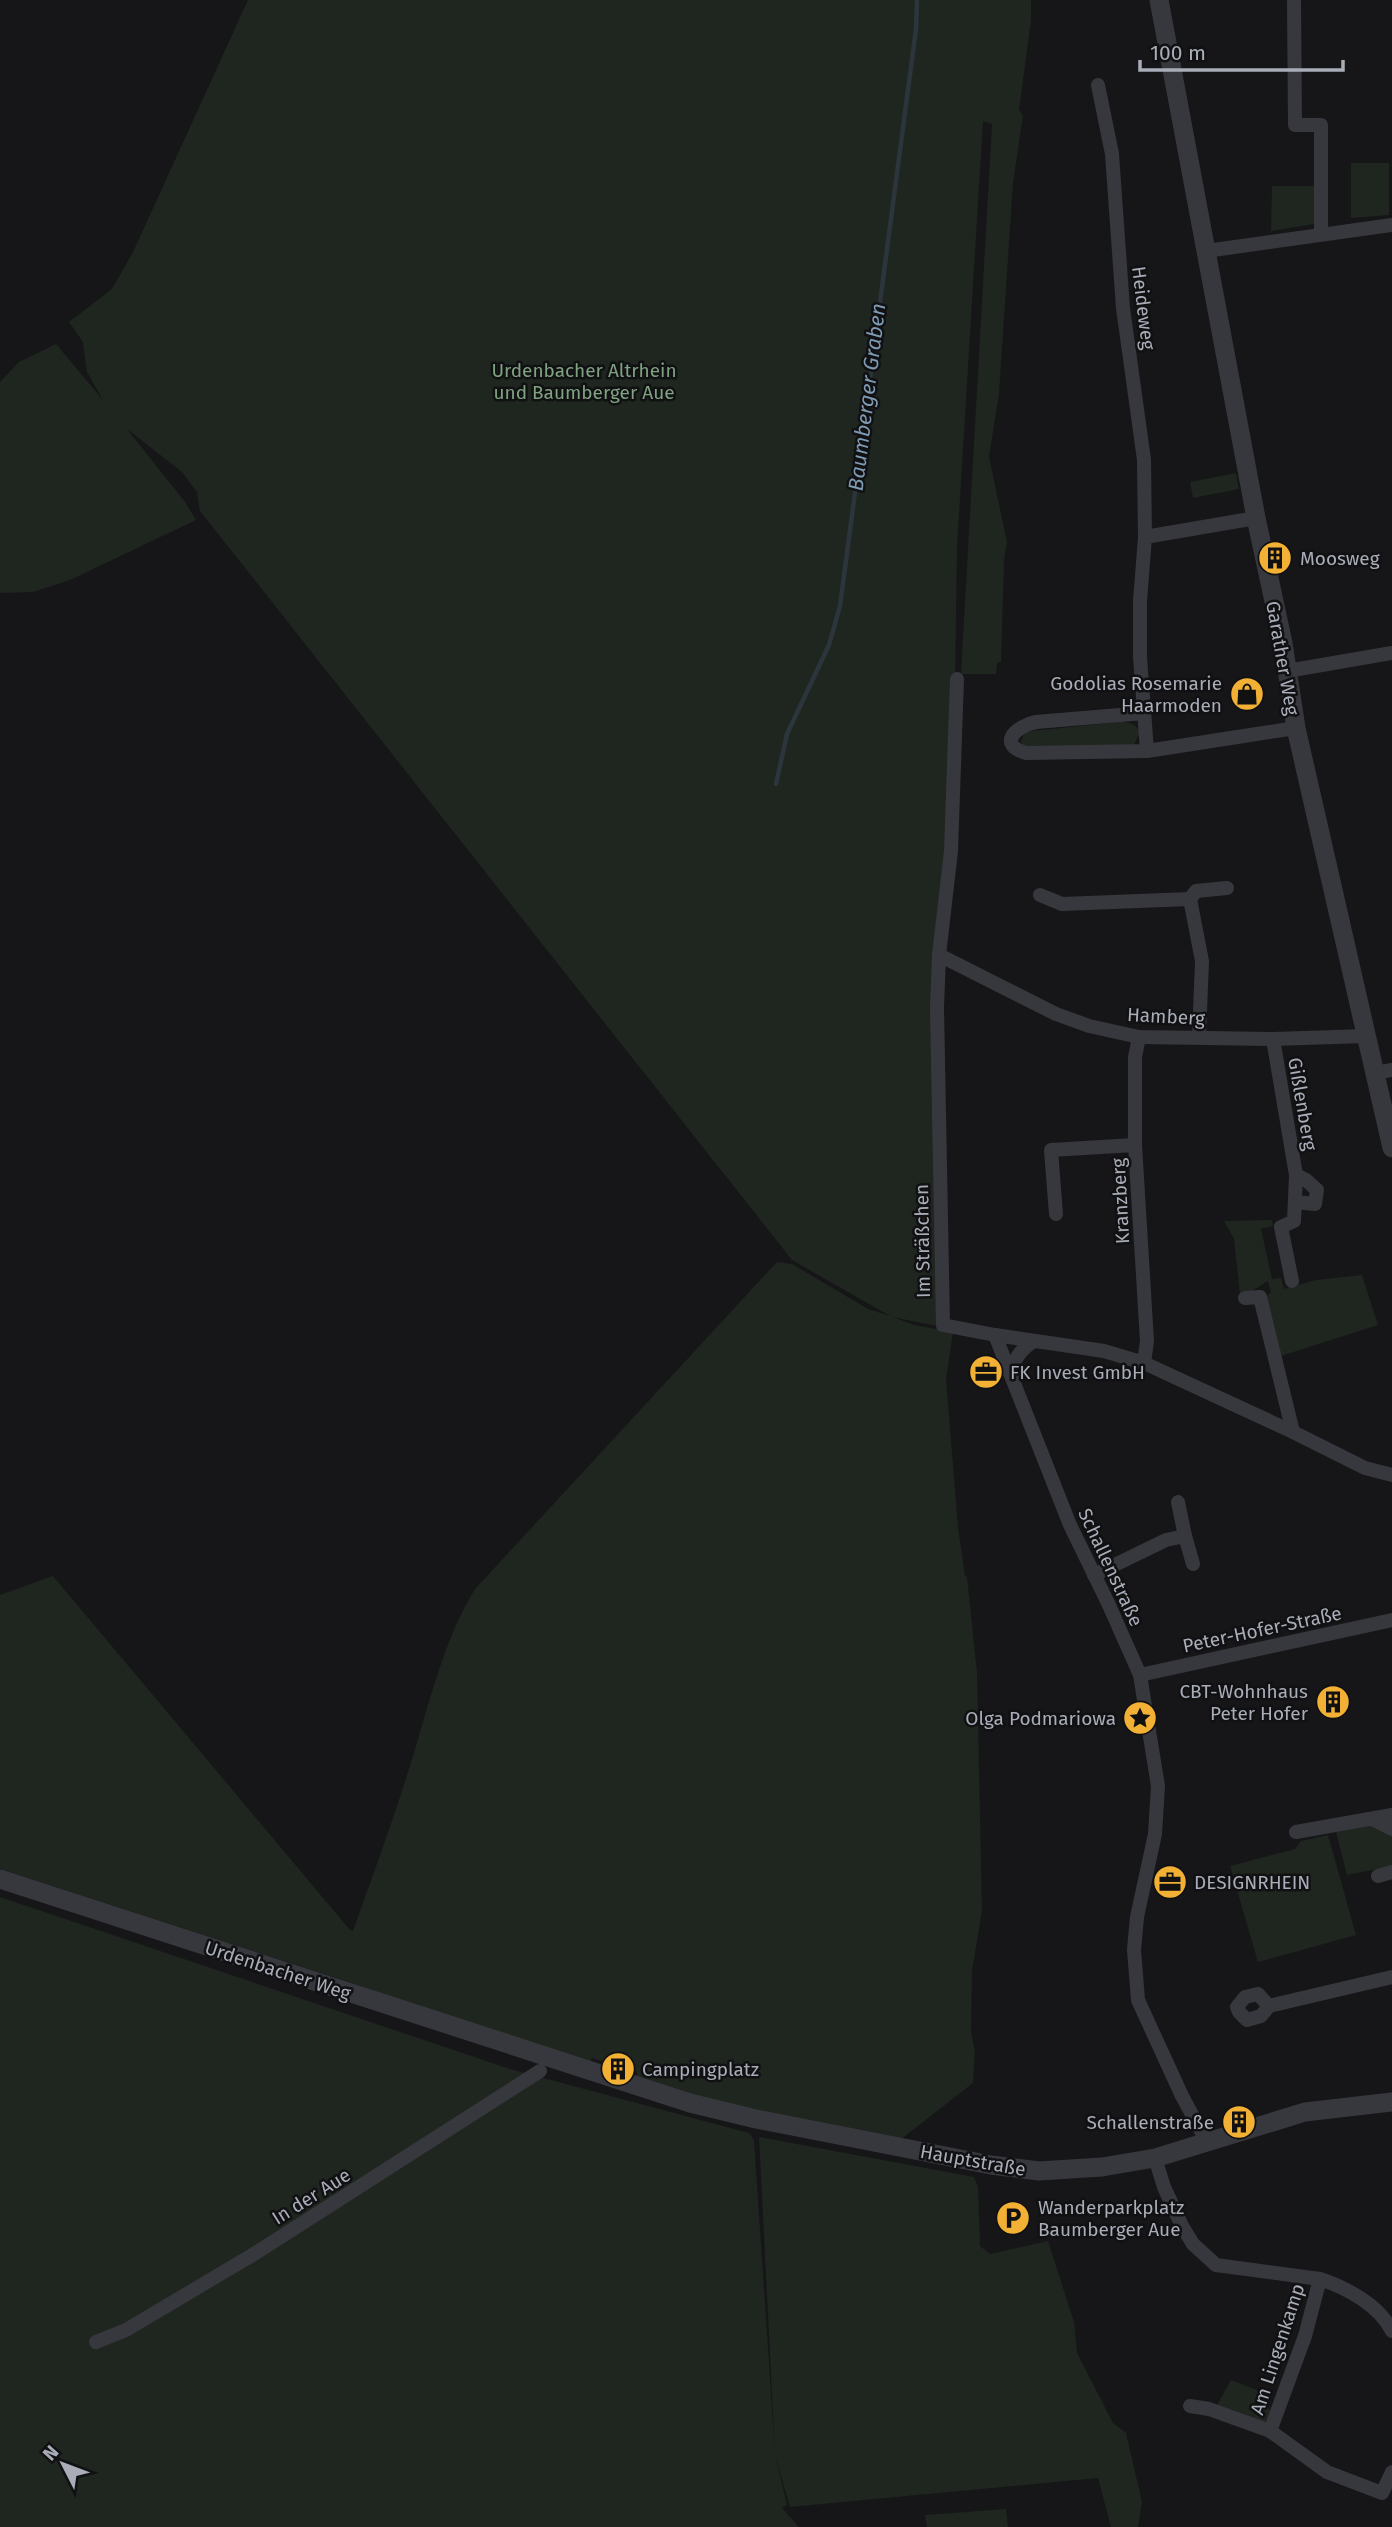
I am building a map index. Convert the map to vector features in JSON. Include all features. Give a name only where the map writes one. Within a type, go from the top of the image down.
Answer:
[{"type":"street","name":"Garather Weg","points":[[1159,0],[1296,728],[1366,1036],[1383,1072],[1392,1147]]},
{"type":"street","points":[[1294,0],[1295,125],[1321,125],[1321,233]]},
{"type":"street","name":"Heideweg","points":[[1098,85],[1112,154],[1117,252],[1144,460],[1145,537],[1140,601],[1140,657],[1147,751]]},
{"type":"street","points":[[1206,251],[1392,225]]},
{"type":"street","points":[[1145,537],[1256,518]]},
{"type":"street","points":[[1287,671],[1392,653]]},
{"type":"street","name":"Im Sträßchen","points":[[957,679],[951,851],[939,955],[937,1008],[943,1325],[1104,1351],[1144,1363],[1365,1468],[1392,1475]]},
{"type":"street","points":[[1144,713],[1023,724],[1015,730],[1012,738],[1014,746],[1026,753],[1147,751],[1296,728]]},
{"type":"street","points":[[1199,1037],[1202,961],[1190,899],[1196,891],[1227,888]]},
{"type":"street","points":[[1040,895],[1062,904],[1190,899]]},
{"type":"street","name":"Hamberg","points":[[939,955],[1056,1014],[1088,1026],[1139,1037],[1273,1039],[1366,1036]]},
{"type":"street","name":"Kranzberg","points":[[1139,1037],[1135,1057],[1135,1145],[1147,1341],[1144,1363]]},
{"type":"street","name":"Gißlenberg","points":[[1273,1039],[1296,1175],[1294,1221],[1281,1227],[1292,1281]]},
{"type":"street","points":[[1056,1214],[1051,1150],[1135,1145]]},
{"type":"street","name":"Gißlenberg","points":[[1295,1202],[1315,1204],[1317,1190],[1296,1175]]},
{"type":"street","points":[[1245,1298],[1260,1297],[1293,1432]]},
{"type":"street","name":"Schallenstraße","points":[[995,1335],[1056,1492],[1140,1675],[1158,1786],[1155,1834],[1137,1917],[1134,1950],[1138,2000],[1182,2096],[1207,2142]]},
{"type":"street","points":[[1010,1373],[1019,1354],[1034,1341]]},
{"type":"street","points":[[1178,1502],[1193,1564]]},
{"type":"street","points":[[1094,1575],[1166,1540],[1185,1536]]},
{"type":"street","name":"Peter-Hofer-Straße","points":[[1140,1675],[1392,1620]]},
{"type":"street","points":[[1296,1832],[1392,1815]]},
{"type":"street","points":[[1373,1819],[1392,1829]]},
{"type":"street","name":"Urdenbacher Weg","points":[[0,1879],[548,2066]]},
{"type":"street","points":[[1269,2006],[1392,1977]]},
{"type":"street","name":"Hauptstraße","points":[[548,2066],[724,2112],[991,2165],[1039,2171],[1064,2171],[1155,2158],[1305,2112],[1392,2102]]},
{"type":"street","name":"In der Aue","points":[[96,2342],[126,2330],[243,2261],[548,2066]]},
{"type":"street","points":[[1155,2158],[1164,2187],[1182,2226],[1193,2244],[1216,2265],[1320,2278],[1371,2306],[1387,2321],[1392,2331]]},
{"type":"street","name":"Am Lingenkamp","points":[[1270,2431],[1305,2336],[1320,2278]]},
{"type":"street","name":"Am Lingenkamp","points":[[1190,2406],[1209,2409],[1270,2431],[1327,2472],[1382,2493],[1392,2472]]},
{"type":"green space","name":"Urdenbacher Altrhein und Baumberger Aue","points":[[248,0],[1031,0],[1031,20],[1019,110],[1023,115],[1013,183],[999,393],[989,457],[1007,542],[1001,662],[997,663],[996,674],[961,674],[992,124],[983,121],[957,547],[954,752],[942,942],[933,949],[937,1326],[892,1317],[914,1325],[953,1332],[946,1379],[958,1527],[967,1577],[977,1673],[982,1911],[972,1971],[971,2032],[975,2051],[973,2083],[900,2140],[751,2111],[636,2079],[637,2072],[592,2058],[589,2064],[334,1977],[0,1869],[0,1595],[53,1576],[353,1931],[453,1631],[475,1589],[777,1262],[792,1264],[868,1309],[890,1316],[792,1260],[200,511],[197,492],[182,472],[127,429],[185,502],[196,520],[70,580],[33,592],[0,593],[0,382],[19,362],[56,344],[103,400],[87,372],[83,342],[69,322],[112,289],[133,252]]},
{"type":"green space","points":[[1351,163],[1389,163],[1389,215],[1351,218]]},
{"type":"green space","points":[[1272,186],[1314,186],[1314,224],[1271,231]]},
{"type":"green space","points":[[1236,473],[1239,489],[1193,498],[1190,482]]},
{"type":"green space","points":[[1119,722],[1131,724],[1140,732],[1134,745],[1035,749],[1023,746],[1021,742],[1024,733],[1032,731]]},
{"type":"green space","points":[[1272,1220],[1273,1226],[1261,1229],[1272,1279],[1281,1278],[1284,1289],[1316,1280],[1362,1275],[1378,1325],[1281,1356],[1267,1296],[1271,1292],[1268,1281],[1252,1291],[1240,1294],[1234,1239],[1224,1221]]},
{"type":"green space","points":[[1368,1825],[1392,1836],[1392,1866],[1347,1875],[1336,1832]]},
{"type":"green space","points":[[1328,1835],[1356,1935],[1258,1962],[1230,1866],[1295,1849],[1301,1841]]},
{"type":"green space","points":[[0,1897],[510,2069],[749,2133],[754,2140],[775,2453],[759,2137],[974,2177],[978,2187],[980,2246],[990,2254],[1048,2241],[1074,2322],[1077,2353],[1113,2423],[1126,2433],[1142,2502],[1138,2527],[1111,2527],[1098,2478],[790,2507],[775,2455],[787,2505],[782,2508],[799,2527],[0,2527]]},
{"type":"green space","points":[[1231,2380],[1272,2396],[1264,2425],[1216,2407]]},
{"type":"green space","points":[[1006,2509],[1008,2527],[927,2527],[925,2515]]},
{"type":"waterway","name":"Baumberger Graben","points":[[776,784],[787,734],[829,645],[840,606],[916,29],[917,0]]},
{"type":"place","name":"Moosweg","points":[[1275,558]]},
{"type":"place","name":"Godolias Rosemarie Haarmoden","points":[[1247,694]]},
{"type":"place","name":"FK Invest GmbH","points":[[986,1372]]},
{"type":"place","name":"CBT-Wohnhaus Peter Hofer","points":[[1333,1702]]},
{"type":"place","name":"Olga Podmariowa","points":[[1140,1718]]},
{"type":"place","name":"DESIGNRHEIN","points":[[1170,1882]]},
{"type":"place","name":"Campingplatz","points":[[618,2069]]},
{"type":"place","name":"Schallenstraße","points":[[1239,2122]]},
{"type":"place","name":"Wanderparkplatz Baumberger Aue","points":[[1013,2218]]}]
